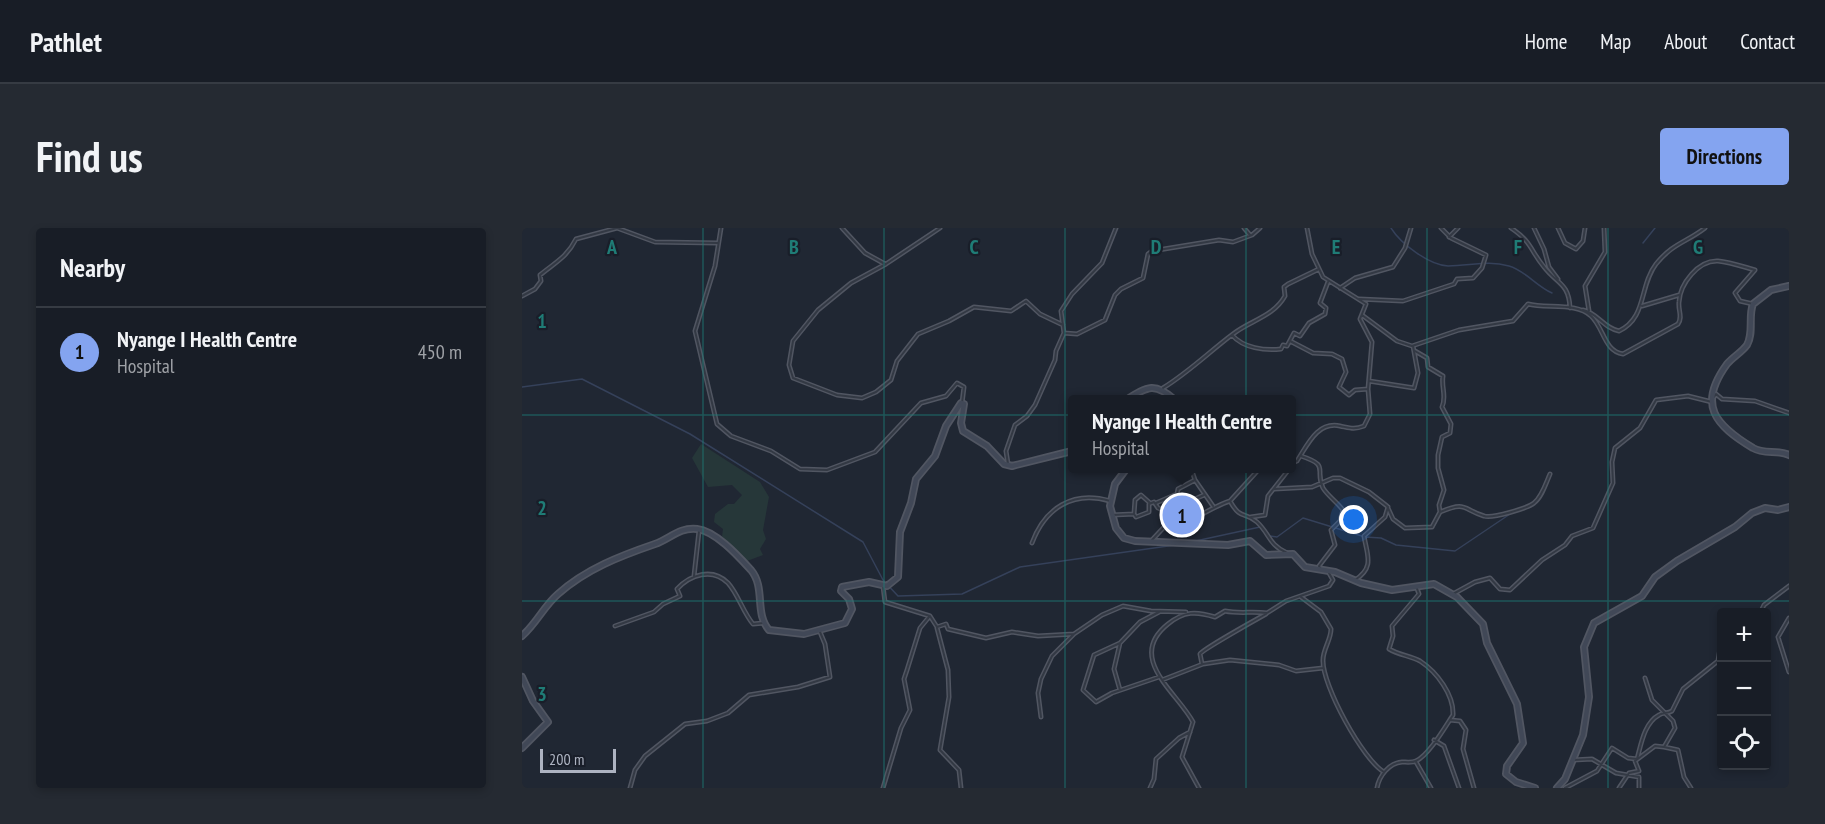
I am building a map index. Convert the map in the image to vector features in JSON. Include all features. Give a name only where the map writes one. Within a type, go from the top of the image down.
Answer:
[{"type":"main road","points":[[1789,286],[1770,290],[1753,304],[1748,343],[1725,367],[1710,403],[1713,412],[1722,424],[1754,449],[1789,455]]},
{"type":"main road","points":[[1135,395],[1154,386],[1163,388],[1171,395]]},
{"type":"main road","points":[[962,403],[963,431],[987,446],[1009,466],[1068,452]]},
{"type":"main road","points":[[522,636],[555,597],[582,576],[616,557],[660,542],[677,531],[698,529],[717,538],[752,572],[757,580],[760,614],[770,631],[804,634],[845,623],[850,617],[850,601],[841,591],[842,587],[867,582],[883,586],[892,584],[898,577],[900,532],[911,503],[916,479],[935,456],[946,426],[962,403]]},
{"type":"main road","points":[[1123,473],[1115,484],[1110,501],[1112,515],[1122,536],[1133,541],[1228,546],[1248,541],[1266,555],[1287,553],[1297,558],[1305,567],[1324,570],[1392,590],[1439,585],[1453,594],[1481,621],[1487,643],[1518,704],[1522,743],[1507,766],[1506,774],[1516,782],[1534,788]]},
{"type":"main road","points":[[1557,788],[1562,784],[1573,760],[1586,723],[1589,697],[1584,647],[1594,623],[1642,596],[1656,577],[1678,560],[1736,527],[1752,513],[1763,509],[1789,507]]},
{"type":"main road","points":[[522,677],[533,701],[548,722],[522,748]]},
{"type":"street","points":[[522,296],[535,290],[541,281],[540,275],[549,266],[572,251],[576,238],[617,228],[655,242],[718,243]]},
{"type":"street","points":[[721,228],[715,266],[700,308],[696,334],[717,424],[731,436],[771,451],[800,469],[818,471],[839,467],[876,452],[921,403],[946,396],[957,383],[963,385],[962,403]]},
{"type":"street","points":[[842,228],[865,253],[886,264]]},
{"type":"street","points":[[940,228],[845,288],[797,333],[789,353],[789,374],[796,381],[847,397],[862,398],[876,392],[891,380],[897,361],[918,334],[974,307],[1011,311],[1028,301],[1029,307],[1063,326]]},
{"type":"street","points":[[1009,466],[1006,451],[1015,425],[1027,416],[1046,384],[1064,333],[1061,311],[1066,301],[1102,263],[1116,228]]},
{"type":"street","points":[[1244,228],[1252,236]]},
{"type":"street","points":[[1064,333],[1077,334],[1105,320],[1115,295],[1121,289],[1140,282],[1143,278],[1148,254],[1152,251],[1219,240],[1233,242],[1252,236],[1260,228]]},
{"type":"street","points":[[1296,462],[1308,440],[1324,428],[1334,425],[1355,430],[1367,424],[1371,411],[1368,389],[1372,342],[1360,319],[1366,306],[1359,299],[1328,282],[1318,269],[1312,254],[1307,228]]},
{"type":"street","points":[[1340,288],[1354,278],[1393,267],[1405,248],[1411,228]]},
{"type":"street","points":[[1359,299],[1403,301],[1454,284],[1457,279],[1473,278],[1482,268],[1485,255],[1449,237],[1441,228]]},
{"type":"street","points":[[1449,237],[1458,228]]},
{"type":"street","points":[[1512,228],[1531,244],[1545,268],[1558,279]]},
{"type":"street","points":[[1534,228],[1549,267],[1569,295],[1570,308]]},
{"type":"street","points":[[1558,228],[1565,243],[1576,249],[1583,241],[1585,228]]},
{"type":"street","points":[[1589,311],[1585,286],[1604,254],[1604,228]]},
{"type":"street","points":[[1362,315],[1397,341],[1413,346],[1459,330],[1513,321],[1528,304],[1589,311],[1609,328],[1618,331],[1635,319],[1647,280],[1658,262],[1679,242],[1705,228]]},
{"type":"street","points":[[1580,310],[1592,317],[1612,351],[1623,354],[1678,324],[1681,319],[1679,295],[1685,282],[1697,270],[1718,261],[1755,270],[1735,292],[1740,301],[1753,304]]},
{"type":"street","points":[[1163,388],[1189,372],[1232,334],[1257,318],[1271,314],[1285,296],[1284,287],[1318,269]]},
{"type":"street","points":[[1232,334],[1241,343],[1262,349],[1281,349],[1283,345],[1288,346],[1294,333],[1300,336],[1309,323],[1325,314],[1326,308],[1320,303],[1328,282]]},
{"type":"street","points":[[1641,305],[1679,295]]},
{"type":"street","points":[[1290,341],[1313,353],[1332,354],[1342,359],[1346,372],[1340,387],[1349,394],[1354,390],[1368,389]]},
{"type":"street","points":[[1370,381],[1414,388],[1418,373],[1413,346]]},
{"type":"street","points":[[1274,489],[1295,489],[1322,484],[1333,478],[1349,481],[1388,507],[1393,519],[1405,528],[1432,527],[1440,512],[1439,505],[1444,490],[1438,468],[1439,446],[1442,436],[1450,433],[1451,424],[1442,407],[1445,402],[1441,386],[1443,376],[1428,367],[1426,358],[1415,351]]},
{"type":"street","points":[[1453,594],[1475,582],[1490,578],[1494,579],[1500,589],[1510,590],[1572,536],[1593,528],[1613,483],[1612,462],[1615,448],[1640,428],[1656,400],[1688,396],[1710,403],[1716,394],[1722,399],[1755,400],[1789,413]]},
{"type":"street","points":[[1203,664],[1200,654],[1204,648],[1237,633],[1286,601],[1332,583],[1333,578],[1319,566],[1335,545],[1331,530],[1340,521],[1343,510],[1322,484],[1322,469],[1319,465],[1300,456]]},
{"type":"street","points":[[1193,473],[1204,495],[1213,506]]},
{"type":"street","points":[[1166,525],[1179,526],[1213,506],[1230,501],[1255,473]]},
{"type":"street","points":[[1248,518],[1265,515],[1268,496],[1286,473]]},
{"type":"street","points":[[1440,512],[1455,506],[1470,508],[1482,516],[1492,518],[1528,507],[1536,502],[1550,474]]},
{"type":"street","points":[[1134,514],[1135,500],[1141,495],[1150,503],[1155,504],[1177,494],[1178,489],[1195,480]]},
{"type":"street","points":[[1150,542],[1166,525],[1177,507],[1204,495]]},
{"type":"street","points":[[1032,543],[1046,514],[1064,504],[1090,497],[1110,501]]},
{"type":"street","points":[[1230,501],[1239,514],[1256,522],[1273,545],[1287,553]]},
{"type":"street","points":[[1112,515],[1134,514],[1136,517],[1149,512],[1150,503]]},
{"type":"street","points":[[1155,504],[1158,508],[1173,514]]},
{"type":"street","points":[[1356,580],[1369,567],[1370,560],[1364,536],[1385,517],[1388,507]]},
{"type":"street","points":[[694,576],[698,529]]},
{"type":"street","points":[[615,626],[654,612],[663,604],[680,596],[677,589],[694,576],[706,574],[727,583],[753,624],[764,623]]},
{"type":"street","points":[[883,586],[885,602],[930,616],[937,627],[948,670],[949,698],[940,750],[959,770],[962,788]]},
{"type":"street","points":[[1377,788],[1379,777],[1398,762],[1416,761],[1450,720],[1453,711],[1448,693],[1435,673],[1420,661],[1389,650],[1393,636],[1392,626],[1419,594],[1416,586]]},
{"type":"street","points":[[1762,608],[1789,586]]},
{"type":"street","points":[[1301,596],[1321,612],[1331,629],[1324,648],[1323,668],[1326,682],[1358,744],[1376,767],[1384,772]]},
{"type":"street","points":[[1041,717],[1038,693],[1041,679],[1052,656],[1074,634],[1099,616],[1118,607],[1126,606],[1162,612],[1189,612],[1215,617],[1225,610],[1235,614],[1252,611],[1267,613]]},
{"type":"street","points":[[1162,612],[1140,622],[1120,643],[1094,656],[1083,690],[1095,702],[1120,690],[1203,664],[1237,659],[1279,665],[1296,671],[1323,668]]},
{"type":"street","points":[[1189,612],[1168,623],[1153,645],[1152,659],[1160,679],[1183,705],[1193,724],[1182,758],[1199,788]]},
{"type":"street","points":[[884,788],[901,728],[910,710],[904,680],[920,628],[930,616]]},
{"type":"street","points":[[1789,618],[1778,637],[1789,672]]},
{"type":"street","points":[[937,627],[946,624],[948,629],[962,634],[987,638],[1012,632],[1036,636],[1074,634]]},
{"type":"street","points":[[630,788],[635,770],[645,756],[685,724],[706,722],[728,713],[749,695],[798,687],[830,677],[825,644],[819,630]]},
{"type":"street","points":[[1120,643],[1113,669],[1120,690]]},
{"type":"street","points":[[1631,759],[1637,759],[1641,742],[1651,721],[1660,714],[1673,710],[1683,689],[1717,662]]},
{"type":"street","points":[[1645,678],[1654,704],[1674,723],[1675,728],[1664,747]]},
{"type":"street","points":[[1450,720],[1460,721],[1466,730],[1463,748],[1474,788]]},
{"type":"street","points":[[1150,788],[1154,779],[1156,759],[1179,738],[1190,732]]},
{"type":"street","points":[[1434,740],[1444,746],[1459,788]]},
{"type":"street","points":[[1635,761],[1655,746],[1678,750],[1684,777],[1691,788]]},
{"type":"street","points":[[1565,788],[1591,775],[1612,748],[1635,761],[1639,771],[1628,776],[1619,788]]},
{"type":"street","points":[[1573,760],[1592,759],[1628,776],[1640,778],[1639,788]]},
{"type":"street","points":[[1416,761],[1431,788]]},
{"type":"shaded area","points":[[701,444],[760,482],[769,497],[763,530],[766,539],[760,549],[763,555],[747,561],[722,537],[723,529],[714,522],[715,514],[728,504],[734,504],[742,495],[732,485],[708,487],[692,458]]},
{"type":"waterway","points":[[1391,228],[1408,247],[1432,262],[1448,266],[1486,263],[1509,266],[1521,271],[1552,293]]},
{"type":"waterway","points":[[1643,243],[1655,228]]},
{"type":"waterway","points":[[522,387],[582,379],[690,434],[863,542],[883,580],[898,596],[962,594],[1020,567],[1175,545]]},
{"type":"waterway","points":[[1270,536],[1277,537],[1303,518],[1365,537],[1381,538],[1396,545],[1455,551],[1510,514]]},
{"type":"waterway","points":[[1191,542],[1260,527]]},
{"type":"place","name":"Nyange I Health Centre","points":[[1182,515]]}]
